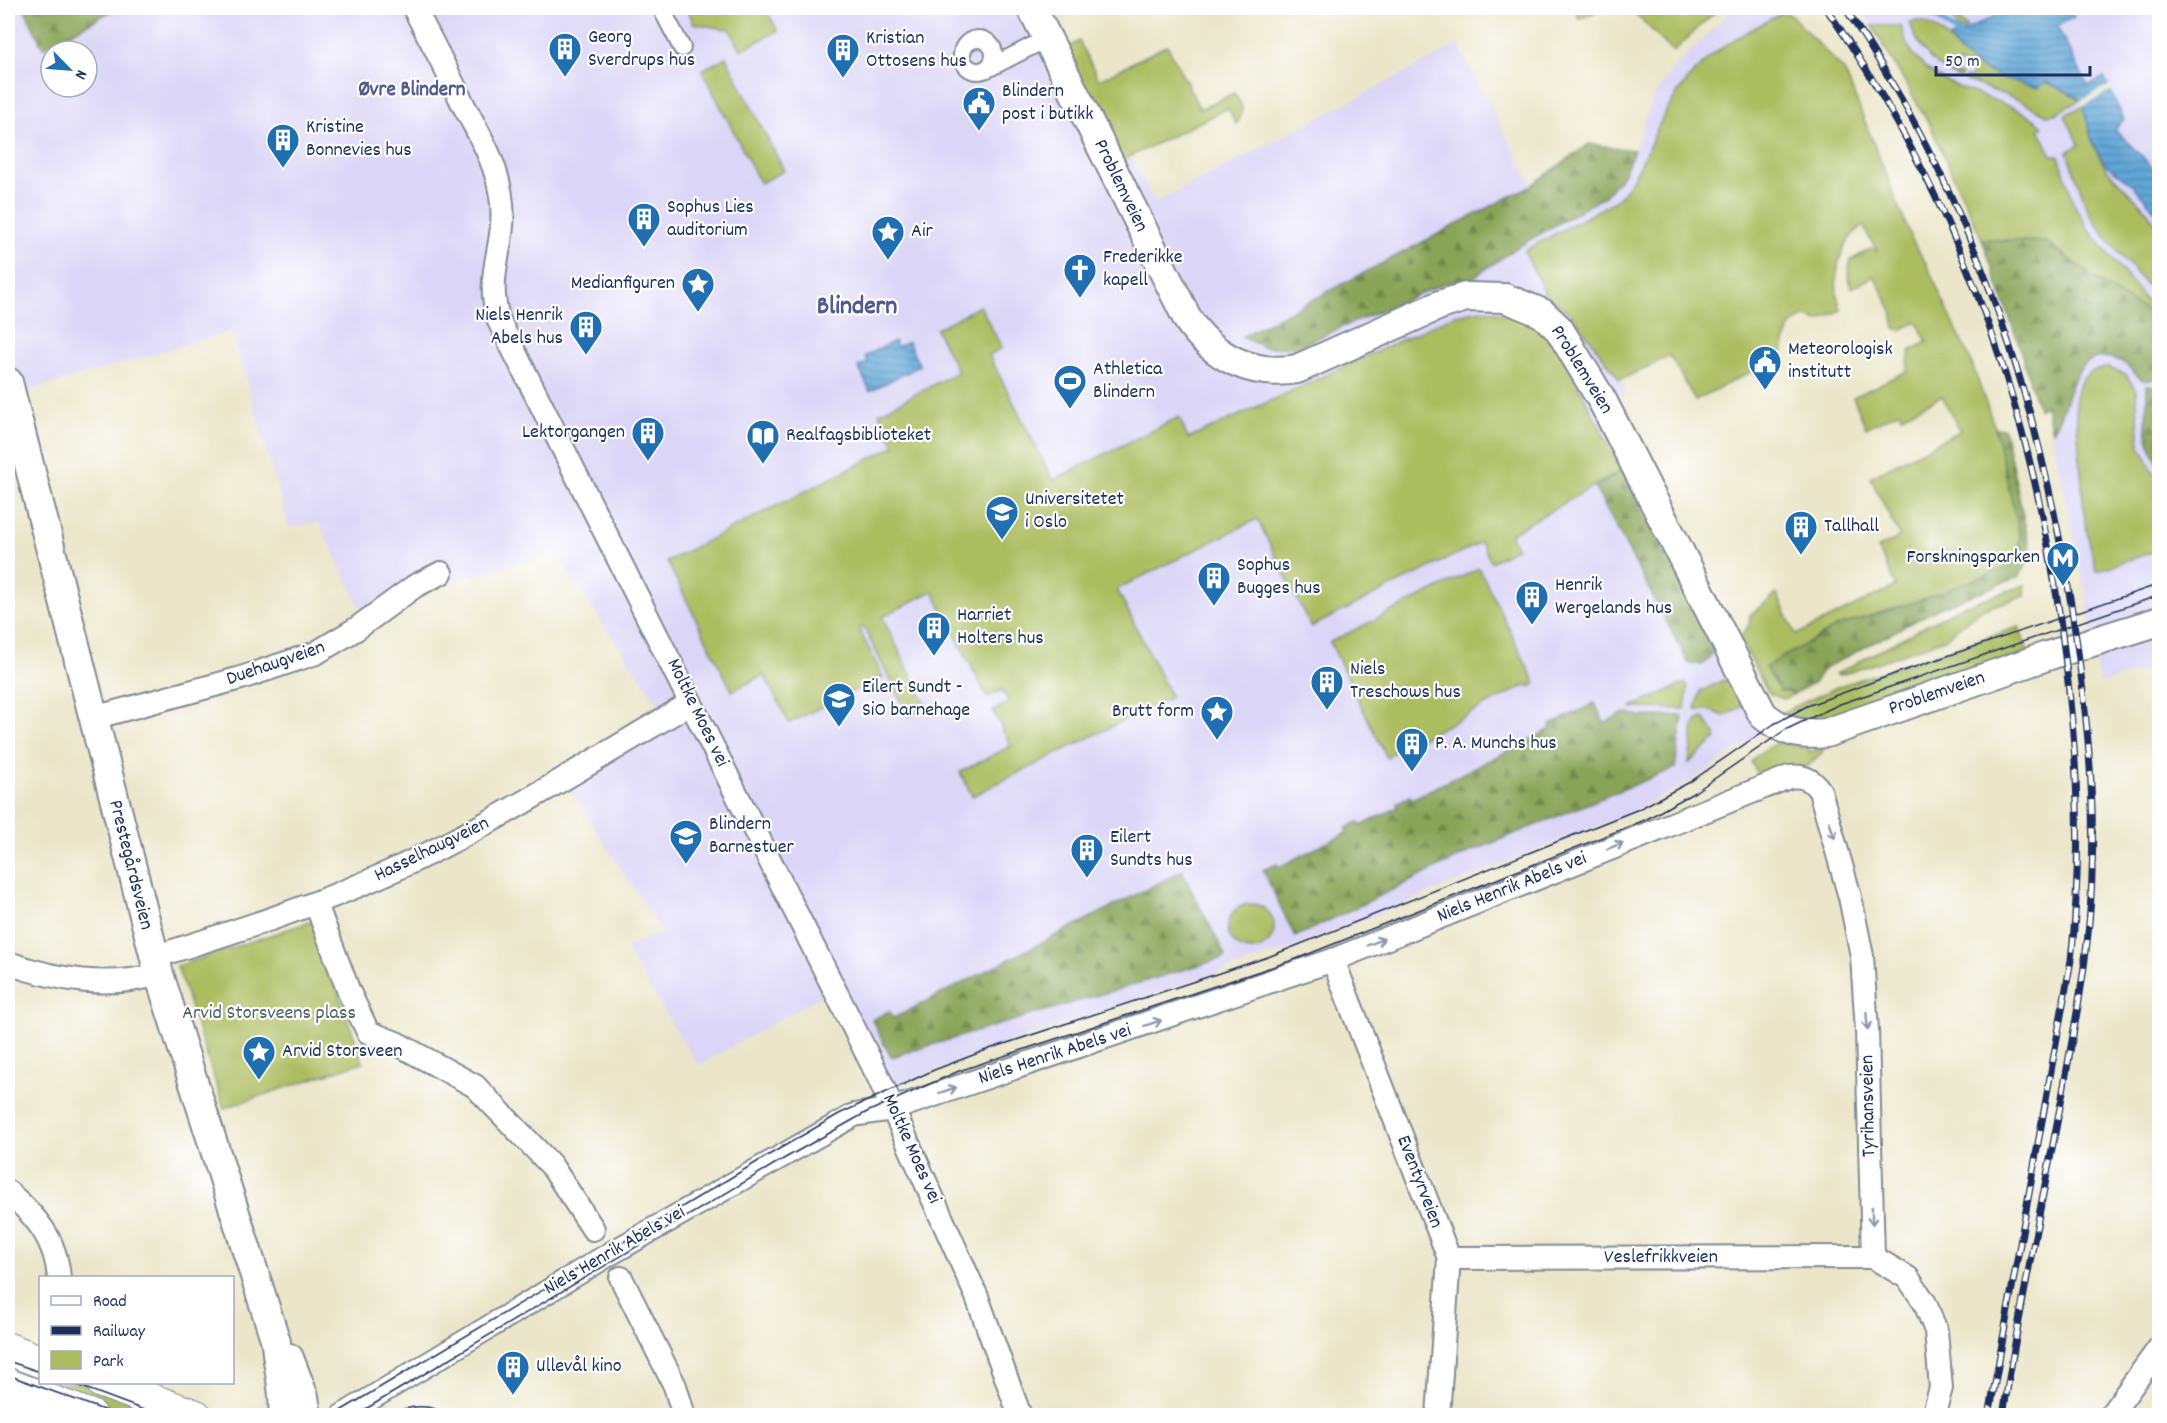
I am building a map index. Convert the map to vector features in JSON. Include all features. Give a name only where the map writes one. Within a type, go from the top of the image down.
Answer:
[{"type":"main road","points":[[8,1349],[39,1356]]},
{"type":"main road","points":[[105,1384],[196,1416]]},
{"type":"main road","points":[[16,1388],[91,1416]]},
{"type":"street","name":"Moltke Moes vei","points":[[414,8],[495,167],[502,204],[502,226],[492,275],[493,302],[499,321],[835,988],[893,1109],[977,1297],[1020,1416]]},
{"type":"street","points":[[661,8],[682,48]]},
{"type":"street","name":"Problemveien","points":[[1032,8],[1188,320],[1205,342],[1227,357],[1257,370],[1280,372],[1297,369],[1440,305],[1475,295],[1505,298],[1542,313],[1559,329],[1603,402],[1763,715],[1785,730],[1804,735],[1826,733],[2047,656],[2160,621]]},
{"type":"street","points":[[994,63],[1048,38]]},
{"type":"street","name":"Prestegårdsveien","points":[[8,382],[156,965],[276,1342],[277,1369],[284,1398],[282,1416]]},
{"type":"street","name":"Duehaugveien","points":[[93,718],[279,667],[316,653],[338,642],[415,586],[441,573]]},
{"type":"street","name":"Hasselhaugveien","points":[[8,963],[38,972],[100,983],[129,981],[156,965],[316,904],[386,874],[505,813],[691,703]]},
{"type":"street","name":"Niels Henrik Abels vei","points":[[342,1416],[760,1166],[854,1114],[893,1109],[1219,1001],[1333,960],[1789,777],[1808,778]]},
{"type":"street","name":"Tyrihansveien","points":[[1808,778],[1820,791],[1835,841],[1862,956],[1867,1031],[1873,1257]]},
{"type":"street","points":[[316,904],[349,992],[368,1032],[396,1043],[475,1086],[552,1165],[593,1228]]},
{"type":"street","name":"Eventyrveien","points":[[1333,960],[1449,1258],[1438,1416]]},
{"type":"street","points":[[8,1192],[43,1227],[56,1256],[59,1276]]},
{"type":"street","points":[[1873,1257],[1908,1278],[1925,1303],[1936,1331],[1941,1388],[1933,1416]]},
{"type":"street","name":"Veslefrikkveien","points":[[1449,1258],[1873,1257]]},
{"type":"street","points":[[621,1278],[675,1386],[684,1416]]},
{"type":"street","name":"Prestegårdsveien","points":[[276,1342],[294,1364],[307,1416]]},
{"type":"street","points":[[2110,1416],[2160,1347]]},
{"type":"street","points":[[16,1388],[39,1356]]},
{"type":"shaded area","name":"Universitetet i Oslo","points":[[8,8],[1042,8],[1120,162],[1131,157],[1155,203],[1458,45],[1554,226],[1605,196],[1614,187],[1634,150],[1655,93],[1673,69],[1734,8],[1794,8],[1729,41],[1708,57],[1687,81],[1663,117],[1626,190],[1615,201],[1524,252],[1546,295],[1573,316],[1620,380],[1627,394],[1604,402],[1774,724],[1690,782],[1623,816],[1292,948],[989,1049],[885,1091],[835,988],[698,1066],[625,948],[662,932],[563,779],[667,716],[555,554],[446,582],[367,621],[319,522],[289,528],[232,331],[12,396],[8,381]]},
{"type":"shaded area","points":[[1861,8],[2159,8],[2159,666],[2099,684],[2086,595],[2046,406],[1982,239],[1930,125]]},
{"type":"green space","points":[[24,8],[117,8],[60,39],[39,40]]},
{"type":"green space","points":[[688,8],[765,8],[778,31],[741,50],[729,28],[693,23]]},
{"type":"green space","points":[[1575,8],[1602,8],[1603,9],[1579,19]]},
{"type":"green space","points":[[1642,8],[1719,8],[1673,52],[1636,14]]},
{"type":"green space","points":[[1942,8],[1947,8],[1967,27],[1959,31],[1952,17]]},
{"type":"green space","points":[[1784,12],[1792,16],[1845,72],[1913,242],[1926,263],[1972,364],[1998,437],[2020,536],[2017,559],[2009,568],[1915,602],[1838,626],[1766,667],[1780,691],[1794,694],[1784,699],[1770,694],[1740,638],[1749,625],[1750,615],[1777,594],[1796,635],[1896,586],[1878,548],[1900,537],[1870,477],[1960,431],[1942,396],[1902,416],[1900,411],[1866,428],[1853,397],[1907,371],[1910,351],[1927,342],[1917,322],[1900,330],[1895,328],[1892,311],[1874,276],[1852,288],[1848,275],[1851,260],[1871,249],[1877,251],[1863,226],[1847,242],[1838,264],[1837,287],[1841,310],[1819,321],[1804,317],[1790,326],[1781,357],[1695,400],[1670,356],[1620,380],[1573,316],[1546,295],[1524,251],[1615,201],[1636,173],[1661,121],[1686,82],[1713,55],[1728,44]]},
{"type":"green space","points":[[1919,21],[1935,27],[1962,55],[1985,71],[2039,88],[2045,82],[2077,97],[2078,101],[2055,114],[2047,115],[2019,100],[1964,80],[1965,77],[1970,79],[1973,69],[1959,63],[1955,73],[1961,75],[1960,78],[1951,74],[1935,63],[1922,49],[1910,22]]},
{"type":"green space","points":[[1872,26],[1901,26],[1910,49],[1924,66],[1941,79],[2025,113],[2043,126],[2039,129],[2052,156],[2059,156],[2074,204],[2089,230],[2159,317],[2118,295],[2046,242],[1982,239],[1930,125]]},
{"type":"green space","points":[[1079,41],[1099,80],[1167,45],[1200,109],[1234,93],[1242,108],[1241,116],[1236,124],[1228,108],[1119,162],[1068,56],[1069,47]]},
{"type":"green space","points":[[726,57],[784,171],[760,183],[702,70]]},
{"type":"green space","points":[[2083,106],[2093,145],[2106,169],[2144,207],[2159,228],[2159,299],[2113,246],[2090,215],[2067,152],[2079,145],[2065,115]]},
{"type":"green space","points":[[1589,144],[1634,150],[1624,173],[1605,196],[1516,248],[1473,278],[1443,284],[1294,348],[1264,347],[1241,337],[1530,186]]},
{"type":"green space","points":[[1982,239],[2046,242],[2118,295],[2159,317],[2159,379],[2143,380],[2126,364],[2118,360],[2102,357],[2090,361],[2074,380],[2052,431],[2046,406],[2038,409],[2018,342]]},
{"type":"green space","points":[[980,306],[1002,348],[989,355],[1053,480],[1179,417],[1188,439],[1455,315],[1482,310],[1513,314],[1535,326],[1558,346],[1622,470],[1510,534],[1517,548],[1491,562],[1481,542],[1311,627],[1257,519],[1117,589],[1171,697],[972,796],[960,772],[1011,746],[993,711],[1009,702],[1002,690],[987,697],[933,591],[882,617],[927,707],[909,716],[863,626],[859,629],[883,677],[789,723],[764,675],[732,691],[667,561],[895,446],[879,413],[958,372],[936,329]]},
{"type":"green space","points":[[2108,368],[2126,374],[2136,391],[2140,446],[2159,482],[2159,550],[2096,571],[2085,522],[2075,398],[2079,385],[2086,376],[2095,370]]},
{"type":"green space","points":[[2147,385],[2159,386],[2159,465],[2152,452],[2146,429]]},
{"type":"green space","points":[[2004,428],[2030,548],[2027,564],[2019,577],[1939,608],[1829,666],[1822,671],[1815,682],[1794,694],[1780,691],[1765,667],[1838,626],[1915,602],[2013,565],[2017,559],[2020,536],[1995,429]]},
{"type":"green space","points":[[1622,470],[1713,647],[1711,657],[1702,665],[1688,662],[1595,488]]},
{"type":"green space","points":[[1479,568],[1536,684],[1530,687],[1528,684],[1390,754],[1387,758],[1330,642]]},
{"type":"green space","points":[[2025,585],[2025,596],[1980,610],[1944,639],[1851,672],[1836,674],[1960,607]]},
{"type":"green space","points":[[2019,627],[2028,653],[1815,723],[1779,714],[1839,686]]},
{"type":"green space","points":[[1723,680],[1731,683],[1743,706],[1724,716],[1710,710],[1696,710],[1700,692]]},
{"type":"green space","points":[[1685,683],[1688,687],[1685,709],[1630,708]]},
{"type":"green space","points":[[1595,703],[1604,723],[1624,713],[1641,716],[1683,716],[1675,768],[1470,852],[1295,937],[1263,870],[1277,864],[1279,867],[1348,832],[1346,828],[1358,822],[1361,826],[1398,807],[1397,803],[1410,796],[1412,799],[1551,729],[1550,725]]},
{"type":"green space","points":[[1704,718],[1716,735],[1716,739],[1689,763],[1694,725],[1698,719]]},
{"type":"green space","points":[[1778,742],[1806,748],[1810,752],[1822,748],[1823,751],[1807,767],[1760,779],[1751,762],[1758,754]]},
{"type":"green space","points":[[1182,871],[1226,957],[891,1057],[872,1020],[889,1011],[894,1018]]},
{"type":"green space","points":[[1251,904],[1267,911],[1274,927],[1267,943],[1251,950],[1235,943],[1228,927],[1235,911]]},
{"type":"green space","name":"Arvid Storsveens plass","points":[[313,921],[363,1062],[224,1108],[177,966]]},
{"type":"green space","points":[[41,1384],[85,1384],[174,1415],[110,1415],[38,1390]]},
{"type":"water","points":[[2010,8],[2069,8],[2074,17],[2057,26],[2088,86],[2104,77],[2124,119],[2115,129],[2159,174],[2159,216],[2133,185],[2106,165],[2093,145],[2082,103],[2077,97],[2046,82],[2039,88],[1992,74],[1965,58],[1949,39]]},
{"type":"water","points":[[894,341],[897,347],[908,342],[920,366],[870,391],[858,367],[868,363],[865,356]]},
{"type":"pier","points":[[2110,85],[2112,90],[2082,107],[2079,102]]},
{"type":"waterway","points":[[1894,8],[1931,12],[1958,34]]},
{"type":"tram line","points":[[332,1416],[839,1114],[934,1070],[989,1049],[1268,957],[1639,809],[1690,782],[1774,724],[1807,706],[2160,584]]},
{"type":"tram line","points":[[354,1416],[778,1162],[867,1112],[959,1071],[1296,959],[1645,820],[1695,792],[1785,730],[1840,704],[2160,595]]},
{"type":"tram line","points":[[8,1361],[39,1372]]},
{"type":"tram line","points":[[8,1375],[120,1416]]},
{"type":"tram line","points":[[74,1384],[160,1416]]},
{"type":"tram line","points":[[390,1416],[405,1409],[420,1407],[436,1409],[451,1416]]},
{"type":"railway","points":[[1826,8],[1870,76],[1910,145],[1945,217],[1976,290],[2002,364],[2043,518],[2069,688],[2077,824],[2077,869],[2071,960],[1989,1416]]},
{"type":"railway","points":[[1845,8],[1891,81],[1931,155],[1967,231],[1997,309],[2023,388],[2044,469],[2062,552],[2085,708],[2091,779],[2093,851],[2087,945],[2074,1032],[2023,1296],[2003,1416]]},
{"type":"place","name":"Georg Sverdrups hus","points":[[565,78]]},
{"type":"place","name":"Kristian Ottosens hus","points":[[843,79]]},
{"type":"place","name":"Blindern post i butikk","points":[[979,132]]},
{"type":"place","name":"Kristine Bonnevies hus","points":[[283,169]]},
{"type":"place","name":"Sophus Lies auditorium","points":[[644,248]]},
{"type":"place","name":"Air","points":[[888,261]]},
{"type":"place","name":"Frederikke kapell","points":[[1080,299]]},
{"type":"place","name":"Medianfiguren","points":[[698,313]]},
{"type":"place","name":"Niels Henrik Abels hus","points":[[586,356]]},
{"type":"place","name":"Meteorologisk institutt","points":[[1765,391]]},
{"type":"place","name":"Athletica Blindern","points":[[1070,410]]},
{"type":"place","name":"Lektorgangen","points":[[648,462]]},
{"type":"place","name":"Realfagsbiblioteket","points":[[763,465]]},
{"type":"place","name":"Universitetet i Oslo","points":[[1002,541]]},
{"type":"place","name":"Tallhall","points":[[1801,556]]},
{"type":"place","name":"Forskningsparken","points":[[2063,587]]},
{"type":"place","name":"Sophus Bugges hus","points":[[1214,607]]},
{"type":"place","name":"Henrik Wergelands hus","points":[[1532,626]]},
{"type":"place","name":"Harriet Holters hus","points":[[934,657]]},
{"type":"place","name":"Niels Treschows hus","points":[[1327,711]]},
{"type":"place","name":"Eilert Sundt - SiO barnehage","points":[[839,728]]},
{"type":"place","name":"Brutt form","points":[[1217,741]]},
{"type":"place","name":"P. A. Munchs hus","points":[[1412,773]]},
{"type":"place","name":"Blindern Barnestuer","points":[[686,865]]},
{"type":"place","name":"Eilert Sundts hus","points":[[1087,879]]},
{"type":"place","name":"Arvid Storsveen","points":[[259,1081]]},
{"type":"place","name":"Ullevål kino","points":[[513,1396]]},
{"type":"district","name":"Øvre Blindern","points":[[412,91]]},
{"type":"district","name":"Blindern","points":[[857,307]]}]
